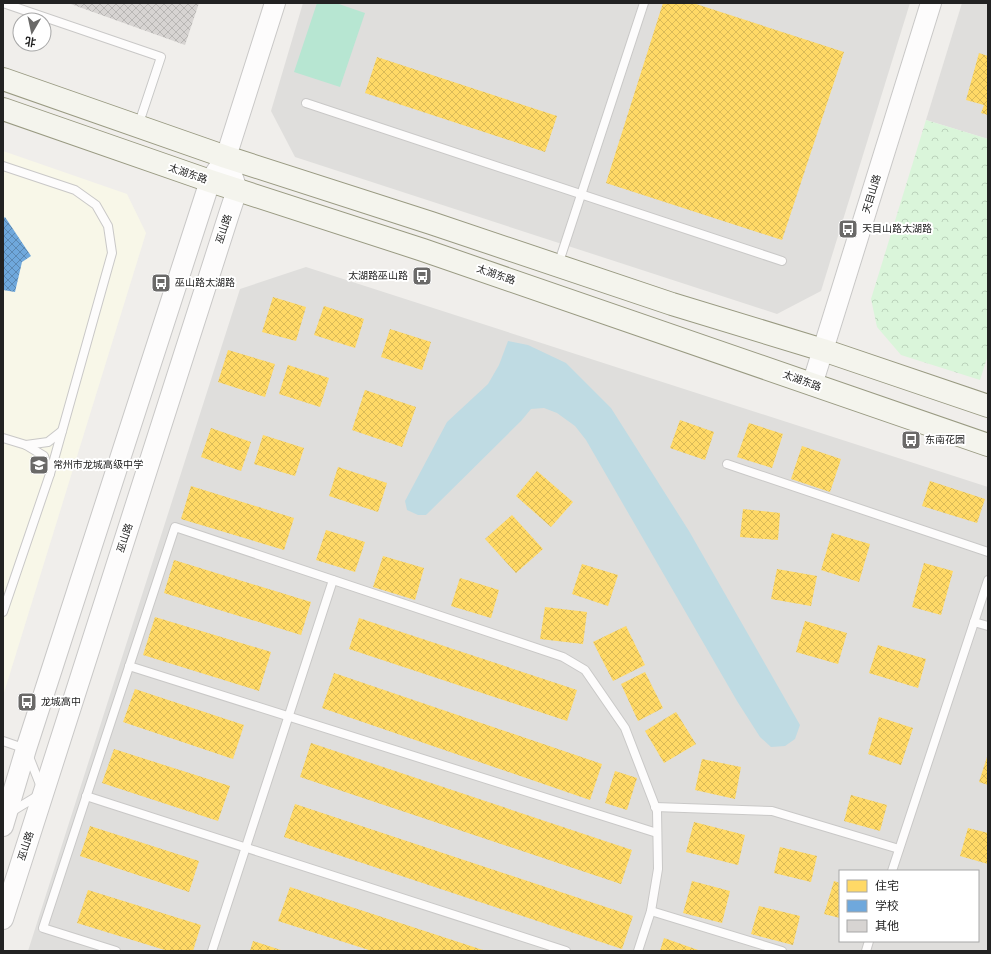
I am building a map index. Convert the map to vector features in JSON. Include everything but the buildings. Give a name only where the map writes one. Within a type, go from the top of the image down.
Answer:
[{"type":"main road","points":[[3,79],[226,157],[431,223],[672,304],[823,350],[988,406]]},
{"type":"main road","name":"太湖东路","points":[[3,109],[210,181],[424,250],[988,445]]},
{"type":"street","points":[[4,818],[210,181],[226,157],[275,3]]},
{"type":"street","name":"天目山路","points":[[812,385],[931,3]]},
{"type":"street","points":[[226,157],[237,190]]},
{"type":"street","name":"巫山路","points":[[3,919],[237,190]]},
{"type":"lane","points":[[3,3],[161,57],[138,126]]},
{"type":"lane","points":[[558,265],[644,3]]},
{"type":"lane","points":[[306,103],[782,261]]},
{"type":"lane","points":[[3,166],[75,190],[96,205],[108,226],[112,253],[50,474],[3,612]]},
{"type":"lane","points":[[26,445],[48,442],[62,431]]},
{"type":"lane","points":[[3,438],[26,445],[44,456],[50,474]]},
{"type":"lane","points":[[727,464],[988,552]]},
{"type":"lane","points":[[116,951],[43,928],[175,527],[564,657],[585,670],[625,728],[657,811],[658,869],[651,911],[638,951]]},
{"type":"lane","points":[[212,951],[334,580]]},
{"type":"lane","points":[[892,870],[988,580]]},
{"type":"lane","points":[[974,622],[988,626]]},
{"type":"lane","points":[[129,666],[657,833]]},
{"type":"lane","points":[[3,741],[26,749],[43,792],[4,818]]},
{"type":"lane","points":[[86,796],[566,951]]},
{"type":"lane","points":[[655,807],[772,811],[899,849]]},
{"type":"lane","points":[[651,911],[782,951]]},
{"type":"shaded area","points":[[303,3],[910,3],[821,291],[777,314],[295,157],[271,111]]},
{"type":"shaded area","points":[[962,3],[988,3],[988,139],[926,120]]},
{"type":"shaded area","name":"常州市龙城高级中学","points":[[3,151],[127,194],[146,233],[3,696]]},
{"type":"shaded area","name":"东南花园","points":[[306,267],[988,487],[988,951],[28,951],[240,289]]},
{"type":"green space","points":[[317,3],[336,3],[365,13],[340,87],[294,72]]},
{"type":"green space","points":[[926,120],[988,139],[988,355],[980,380],[901,355],[877,327],[871,299]]},
{"type":"water","points":[[508,341],[528,345],[566,363],[611,408],[689,531],[800,725],[795,739],[785,746],[771,747],[760,737],[737,701],[586,440],[575,426],[557,413],[544,408],[531,409],[521,421],[426,515],[418,515],[407,510],[405,501],[447,422],[488,384],[499,365]]},
{"type":"place","name":"天目山路太湖路","points":[[848,229]]},
{"type":"place","name":"太湖路巫山路","points":[[422,276]]},
{"type":"place","name":"巫山路太湖路","points":[[161,283]]},
{"type":"place","name":"东南花园","points":[[911,440]]},
{"type":"place","name":"常州市龙城高级中学","points":[[39,465]]},
{"type":"place","name":"龙城高中","points":[[27,702]]}]
